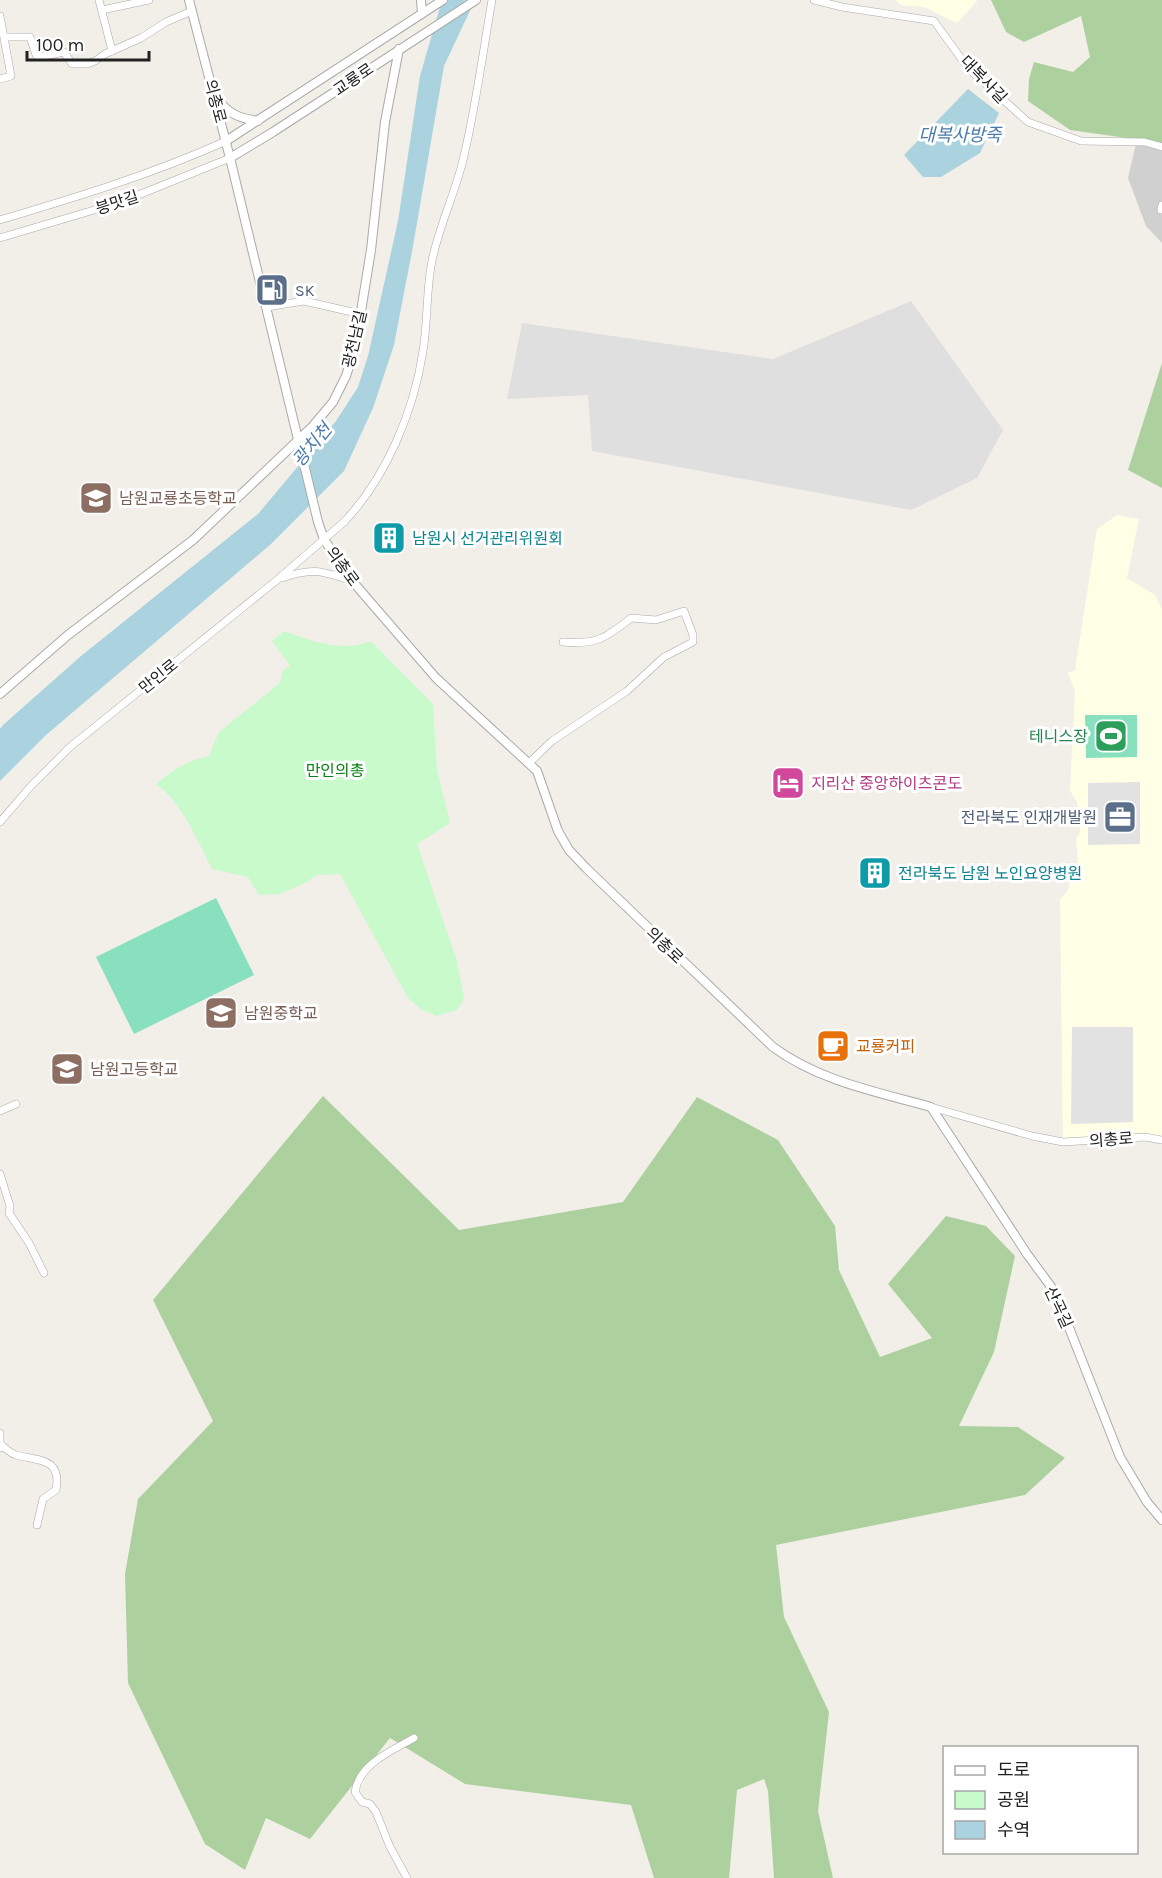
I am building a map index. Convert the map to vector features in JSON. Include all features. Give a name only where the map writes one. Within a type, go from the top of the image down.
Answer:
[{"type":"street","points":[[99,0],[112,51]]},
{"type":"street","points":[[102,10],[149,0]]},
{"type":"street","name":"의총로","points":[[189,0],[231,158],[324,539],[353,582],[436,678],[537,771],[558,831],[572,853],[598,881],[773,1047],[793,1062],[819,1074],[1032,1136],[1063,1142],[1145,1137],[1162,1140]]},
{"type":"street","points":[[421,0],[422,13]]},
{"type":"street","name":"교룡로","points":[[226,141],[443,0]]},
{"type":"street","name":"교룡로","points":[[231,158],[476,0]]},
{"type":"street","name":"만인로","points":[[0,822],[31,786],[70,747],[277,580],[353,512],[366,495],[388,458],[410,404],[423,353],[432,260],[441,224],[464,158],[492,0]]},
{"type":"street","name":"대복사길","points":[[814,0],[842,8],[934,21],[968,68],[1028,122],[1081,141],[1144,142],[1162,147]]},
{"type":"street","points":[[5,37],[30,37],[36,55],[40,57],[64,52],[72,64],[87,64],[141,38],[166,22],[192,11]]},
{"type":"street","points":[[0,16],[11,76],[0,79]]},
{"type":"street","name":"광천남길","points":[[0,694],[68,635],[193,540],[299,443],[333,402],[346,376],[355,348],[371,250],[385,122],[399,49]]},
{"type":"street","points":[[213,90],[229,112],[235,116],[258,121]]},
{"type":"street","name":"붕맛길","points":[[0,220],[160,170],[226,141]]},
{"type":"street","name":"붕맛길","points":[[0,238],[121,202],[231,158]]},
{"type":"street","points":[[267,307],[304,302],[361,314]]},
{"type":"street","points":[[277,580],[311,570],[353,582]]},
{"type":"street","points":[[529,763],[552,741],[627,691],[664,657],[693,642],[693,635],[684,611],[656,620],[631,618],[610,634],[585,644],[563,642]]},
{"type":"street","points":[[0,1111],[16,1104]]},
{"type":"street","name":"산곡길","points":[[931,1107],[1027,1254],[1055,1292],[1120,1457],[1147,1502],[1162,1520]]},
{"type":"street","points":[[0,1174],[10,1206],[9,1213],[29,1243],[44,1273]]},
{"type":"street","points":[[0,1433],[0,1449]]},
{"type":"street","points":[[0,1444],[14,1454],[46,1461],[52,1466],[58,1478],[56,1490],[44,1499],[37,1525]]},
{"type":"street","points":[[407,1878],[390,1847],[376,1812],[370,1804],[362,1802],[355,1792],[356,1783],[370,1766],[382,1756],[414,1738]]},
{"type":"shaded area","points":[[895,0],[977,1],[957,23],[924,7],[901,5]]},
{"type":"shaded area","points":[[1138,135],[1162,142],[1162,243],[1146,226],[1128,178]]},
{"type":"shaded area","points":[[911,301],[1003,430],[977,478],[911,510],[592,451],[588,395],[507,399],[522,323],[773,359]]},
{"type":"shaded area","name":"전라북도 인재개발원","points":[[1117,515],[1139,519],[1127,578],[1155,595],[1162,609],[1162,1140],[1145,1137],[1063,1142],[1060,899],[1067,892],[1078,861],[1076,840],[1080,832],[1077,802],[1070,791],[1075,691],[1068,673],[1075,670],[1097,529]]},
{"type":"shaded area","points":[[1140,782],[1140,844],[1088,845],[1088,783]]},
{"type":"shaded area","points":[[1072,1027],[1133,1027],[1133,1122],[1071,1124]]},
{"type":"green space","points":[[991,0],[1162,0],[1162,143],[1070,130],[1028,101],[1029,79],[1034,62],[1073,72],[1090,57],[1081,16],[1024,42],[1006,32]]},
{"type":"green space","points":[[1162,363],[1162,488],[1128,470]]},
{"type":"green space","name":"만인의총","points":[[284,631],[316,642],[339,646],[371,641],[433,704],[437,769],[450,823],[417,844],[457,961],[464,999],[457,1010],[436,1016],[421,1009],[408,998],[340,874],[317,875],[280,894],[259,895],[248,877],[212,869],[181,811],[165,791],[156,785],[181,766],[209,756],[219,732],[280,683],[282,672],[290,665],[272,641]]},
{"type":"green space","name":"테니스장","points":[[1085,715],[1137,715],[1137,757],[1086,758]]},
{"type":"green space","points":[[216,898],[254,975],[134,1034],[96,957]]},
{"type":"green space","points":[[323,1096],[459,1230],[623,1202],[697,1097],[778,1140],[835,1226],[839,1270],[880,1357],[932,1338],[888,1284],[946,1216],[986,1226],[1015,1256],[994,1352],[959,1426],[1018,1427],[1065,1458],[1025,1495],[776,1545],[784,1617],[829,1712],[818,1811],[833,1878],[774,1878],[768,1791],[764,1779],[737,1790],[729,1878],[654,1878],[631,1805],[465,1784],[390,1738],[310,1839],[266,1818],[245,1870],[205,1844],[128,1683],[125,1574],[138,1499],[213,1421],[153,1300]]},
{"type":"water","points":[[442,0],[475,0],[444,66],[394,345],[373,408],[344,471],[271,544],[46,735],[0,781],[0,729],[3,725],[81,656],[258,514],[336,421],[358,387],[368,356],[398,221],[420,76]]},
{"type":"water","name":"대복사방죽","points":[[968,89],[999,113],[980,153],[941,177],[923,177],[904,155]]},
{"type":"place","name":"SK","points":[[272,290]]},
{"type":"place","name":"남원교룡초등학교","points":[[96,498]]},
{"type":"place","name":"남원시 선거관리위원회","points":[[389,538]]},
{"type":"place","name":"테니스장","points":[[1111,736]]},
{"type":"place","name":"지리산 중앙하이츠콘도","points":[[788,783]]},
{"type":"place","name":"전라북도 인재개발원","points":[[1120,817]]},
{"type":"place","name":"전라북도 남원 노인요양병원","points":[[875,873]]},
{"type":"place","name":"남원중학교","points":[[221,1013]]},
{"type":"place","name":"교룡커피","points":[[833,1046]]},
{"type":"place","name":"남원고등학교","points":[[67,1069]]},
{"type":"water label","name":"광치천","points":[[312,445]]}]
